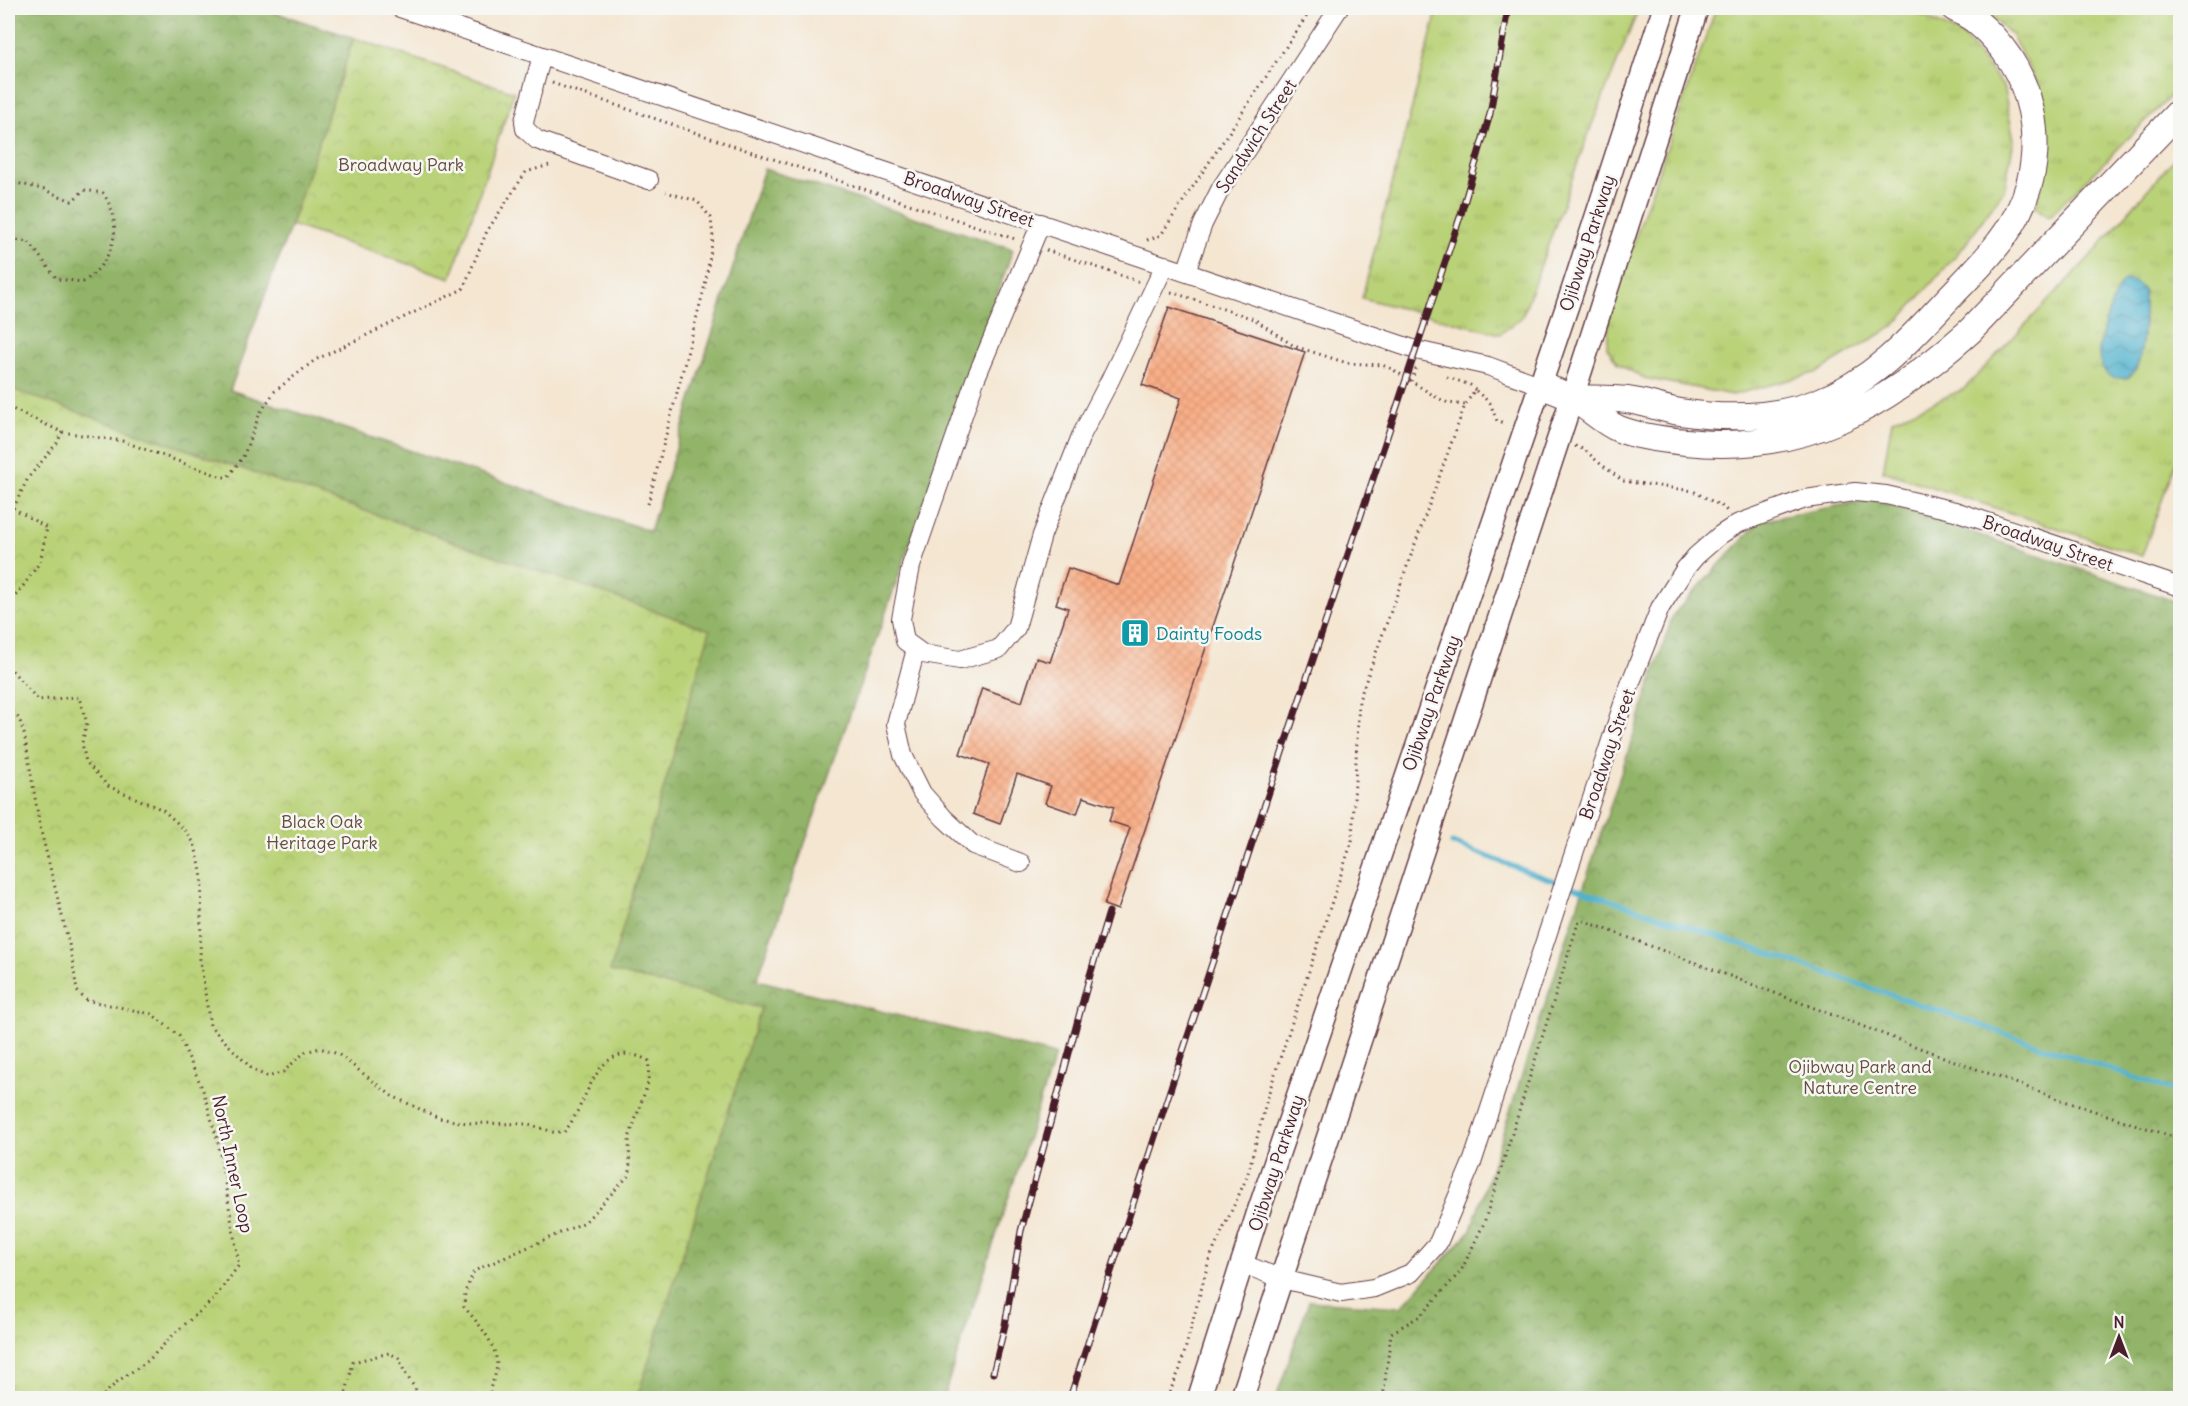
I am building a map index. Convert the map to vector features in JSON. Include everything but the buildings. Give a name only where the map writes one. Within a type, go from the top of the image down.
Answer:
[{"type":"highway","points":[[1572,398],[1628,400],[1678,412],[1723,417],[1768,415],[1818,402],[1864,378],[1901,350],[1993,249],[2016,215],[2029,183],[2035,148],[2032,112],[2022,79],[2002,48],[1976,21],[1954,8]]},
{"type":"highway","points":[[1539,385],[1572,398],[1618,429],[1668,440],[1713,446],[1752,444],[1790,438],[1840,420],[1904,385],[1970,331],[2181,111]]},
{"type":"main road","name":"Ojibway Parkway","points":[[1199,1398],[1258,1213],[1573,289],[1664,8]]},
{"type":"main road","name":"Ojibway Parkway","points":[[1242,1398],[1572,398],[1697,8]]},
{"type":"street","name":"Broadway Street","points":[[400,8],[1416,350],[1488,366],[1539,385]]},
{"type":"street","name":"Sandwich Street","points":[[1186,272],[1203,224],[1221,188],[1339,8]]},
{"type":"street","points":[[542,56],[524,121],[525,129],[537,140],[649,180]]},
{"type":"street","points":[[1041,223],[975,380],[911,566],[901,619],[905,641],[923,654],[960,660],[999,649],[1016,628],[1042,535],[1081,436],[1165,265]]},
{"type":"street","name":"Broadway Street","points":[[1243,1264],[1282,1279],[1341,1293],[1374,1288],[1412,1273],[1438,1243],[1473,1160],[1627,692],[1656,619],[1667,595],[1685,569],[1720,535],[1737,524],[1805,498],[1855,492],[1886,495],[1955,512],[2181,587]]},
{"type":"street","points":[[916,649],[896,724],[903,755],[922,793],[973,845],[1021,863]]},
{"type":"path","points":[[1142,240],[1155,238],[1165,230],[1312,8]]},
{"type":"path","points":[[536,77],[740,148],[1254,319],[1294,346],[1347,363],[1382,365],[1448,403],[1465,405]]},
{"type":"path","points":[[8,406],[62,432],[122,441],[222,477],[228,477],[243,457],[260,413],[275,391],[315,360],[463,289],[487,231],[526,172],[558,163],[567,151]]},
{"type":"path","points":[[8,181],[42,189],[72,201],[84,190],[103,193],[112,206],[116,221],[110,255],[95,274],[83,282],[57,279],[29,242],[8,239]]},
{"type":"path","points":[[648,504],[705,285],[713,238],[711,218],[697,201],[666,192]]},
{"type":"path","points":[[1411,381],[1416,369],[1421,368]]},
{"type":"path","points":[[1444,376],[1470,385],[1475,390]]},
{"type":"path","points":[[8,519],[11,508],[28,478],[57,442],[62,432]]},
{"type":"path","points":[[8,505],[47,528],[40,562],[20,592],[8,603]]},
{"type":"path","points":[[8,666],[38,700],[79,697],[87,723],[82,743],[86,762],[108,786],[163,810],[186,831],[194,843],[202,879],[200,959],[210,1026],[253,1070],[268,1077],[284,1072],[305,1052],[320,1048],[338,1054],[392,1096],[439,1118],[466,1123],[529,1124],[553,1132],[564,1132],[591,1081],[603,1064],[618,1056],[637,1054],[649,1061],[648,1083],[629,1138],[630,1174],[585,1222],[474,1271],[465,1292],[464,1307],[480,1324],[494,1351],[496,1370],[489,1387],[490,1398]]},
{"type":"path","name":"North Inner Loop","points":[[8,709],[19,718],[24,734],[40,827],[71,952],[77,991],[86,1000],[152,1014],[179,1036],[203,1090],[218,1142],[239,1265],[214,1299],[176,1332],[148,1361],[118,1381],[101,1398]]},
{"type":"path","points":[[1383,1398],[1391,1333],[1420,1316],[1461,1271],[1484,1222],[1578,923],[1582,920],[1969,1066],[2181,1139]]},
{"type":"path","points":[[345,1398],[353,1362],[389,1353],[399,1358],[404,1371],[421,1398]]},
{"type":"green space","points":[[8,8],[261,8],[354,38],[291,225],[230,390],[650,531],[764,169],[1013,249],[757,980],[1055,1055],[943,1398],[8,1398]]},
{"type":"green space","points":[[1438,8],[1639,8],[1589,132],[1522,317],[1500,334],[1362,298]]},
{"type":"green space","points":[[1716,8],[1908,8],[1963,36],[2003,86],[2014,140],[2004,190],[1964,246],[1894,326],[1818,372],[1733,395],[1644,378],[1618,364],[1607,348],[1610,310]]},
{"type":"green space","points":[[1982,8],[2180,8],[2180,87],[2049,217],[2035,207],[2051,153],[2041,91],[2012,36]]},
{"type":"green space","name":"Broadway Park","points":[[354,38],[514,92],[451,278],[291,225]]},
{"type":"green space","points":[[2180,152],[2180,450],[2142,556],[1883,471],[1892,420],[1964,389],[2088,259]]},
{"type":"green space","name":"Black Oak Heritage Park","points":[[8,388],[710,630],[610,971],[761,1008],[637,1398],[8,1398]]},
{"type":"green space","name":"Ojibway Park and Nature Centre","points":[[1873,499],[2180,603],[2180,1398],[1276,1398],[1309,1301],[1401,1307],[1471,1230],[1673,615],[1760,521]]},
{"type":"water","points":[[2125,280],[2134,282],[2143,289],[2143,331],[2135,371],[2127,378],[2118,378],[2105,372],[2099,355],[2107,315],[2120,285]]},
{"type":"waterway","points":[[1452,843],[1531,873],[2180,1093]]},
{"type":"railway","points":[[1070,1398],[1461,214],[1490,114],[1508,8]]},
{"type":"railway","points":[[993,1373],[1005,1325],[1021,1231],[1109,912]]},
{"type":"place","name":"Dainty Foods","points":[[1135,633]]}]
